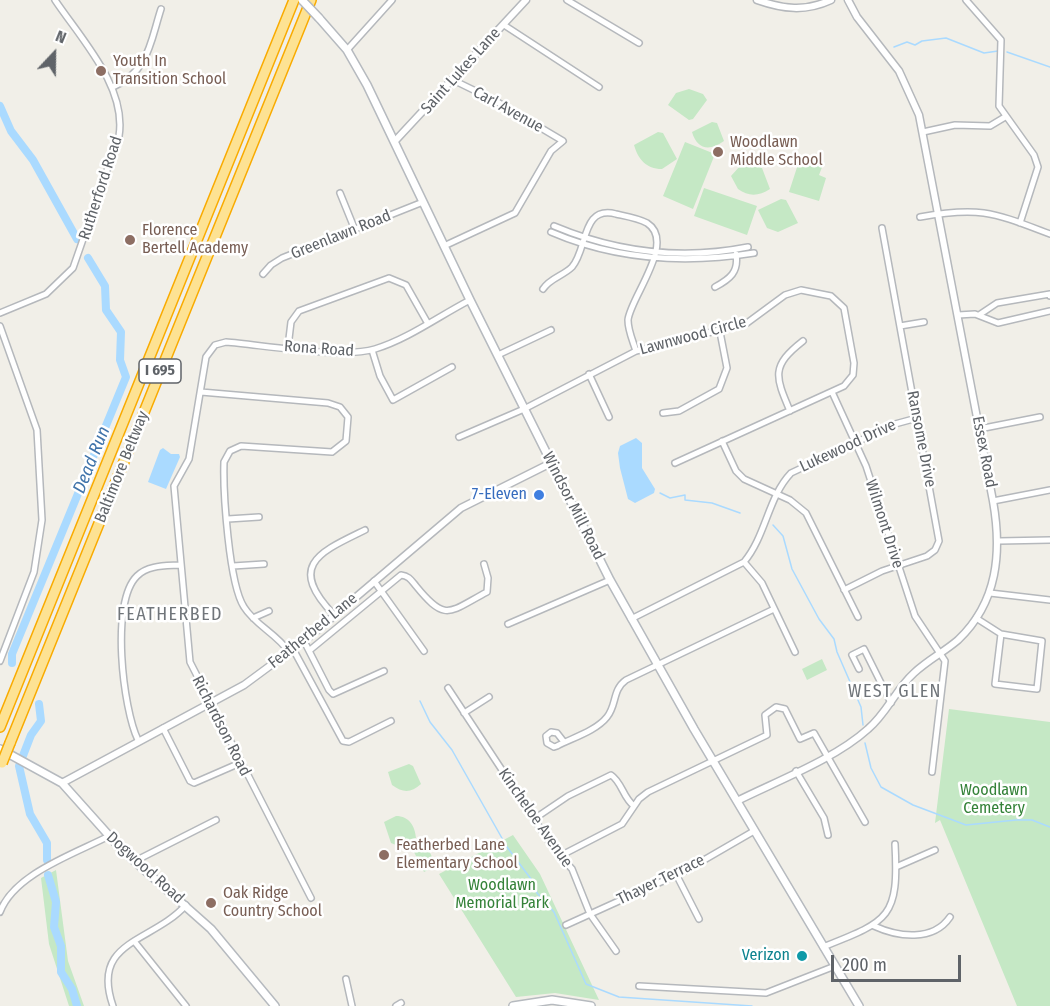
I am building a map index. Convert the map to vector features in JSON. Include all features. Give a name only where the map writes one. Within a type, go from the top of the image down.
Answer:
[{"type":"highway","name":"Baltimore Beltway","points":[[0,726],[294,0]]},
{"type":"highway","name":"Baltimore Beltway","points":[[1,765],[311,0]]},
{"type":"main road","name":"Windsor Mill Road","points":[[302,0],[347,50],[395,141],[470,300],[610,580],[736,801],[859,1006]]},
{"type":"main road","name":"Dogwood Road","points":[[0,749],[62,783],[109,836],[211,929],[275,1006]]},
{"type":"main road","points":[[513,1006],[567,1001],[591,1006]]},
{"type":"street","name":"Rutherford Road","points":[[0,313],[53,289],[67,277],[78,259],[119,136],[120,115],[113,87],[55,0]]},
{"type":"street","points":[[347,50],[392,0]]},
{"type":"street","name":"Saint Lukes Lane","points":[[395,141],[526,0]]},
{"type":"street","points":[[567,0],[639,43]]},
{"type":"street","points":[[757,0],[780,7],[800,9],[831,0]]},
{"type":"street","name":"Essex Road","points":[[736,801],[826,756],[868,729],[913,673],[959,639],[976,618],[990,593],[998,562],[999,541],[993,501],[923,132],[913,100],[898,71],[857,17],[848,0]]},
{"type":"street","points":[[966,0],[1001,40],[999,98],[1005,117],[1034,155],[1038,167],[1020,223]]},
{"type":"street","points":[[113,87],[130,79],[140,70],[161,9]]},
{"type":"street","points":[[504,25],[598,87]]},
{"type":"street","name":"Carl Avenue","points":[[444,246],[514,213],[551,151],[562,141],[494,100],[453,80]]},
{"type":"street","points":[[923,132],[955,125],[990,126],[1005,117]]},
{"type":"street","points":[[340,193],[355,230]]},
{"type":"street","name":"Greenlawn Road","points":[[263,274],[282,258],[423,202]]},
{"type":"street","points":[[920,217],[978,210],[1050,234]]},
{"type":"street","points":[[543,290],[549,282],[573,266],[592,219],[601,213],[611,213],[650,225],[656,238],[654,255],[647,279],[629,317],[629,329],[636,351]]},
{"type":"street","points":[[554,226],[584,241]]},
{"type":"street","name":"Ransome Drive","points":[[844,590],[932,554],[939,541],[882,228]]},
{"type":"street","points":[[551,232],[584,241],[687,260],[736,253],[754,253]]},
{"type":"street","points":[[736,253],[748,247]]},
{"type":"street","points":[[715,286],[733,275],[737,267],[736,253]]},
{"type":"street","points":[[288,347],[291,322],[299,311],[389,278],[406,285],[427,322]]},
{"type":"street","name":"Lawnwood Circle","points":[[459,437],[524,409],[636,351],[747,324],[794,291],[809,290],[831,296],[844,308],[855,363],[853,375],[847,383],[832,392],[675,463]]},
{"type":"street","points":[[979,315],[997,303],[1050,294],[1050,296]]},
{"type":"street","name":"Rona Road","points":[[264,345],[352,352],[372,350],[470,300]]},
{"type":"street","points":[[958,315],[979,315],[996,323],[1050,311]]},
{"type":"street","points":[[900,326],[924,322]]},
{"type":"street","points":[[0,326],[37,430],[42,511],[41,538],[34,572],[0,661]]},
{"type":"street","points":[[498,355],[551,330]]},
{"type":"street","points":[[663,413],[680,411],[719,389],[727,368],[720,332]]},
{"type":"street","points":[[790,411],[778,384],[779,367],[784,357],[803,341]]},
{"type":"street","name":"Richardson Road","points":[[264,345],[226,342],[215,345],[206,357],[189,459],[174,486],[180,564],[190,662],[209,705],[311,898]]},
{"type":"street","points":[[372,350],[380,376],[393,400],[452,367]]},
{"type":"street","points":[[589,374],[609,417]]},
{"type":"street","points":[[201,392],[328,403],[340,407],[348,417],[346,441],[332,452],[247,446],[230,451],[224,468],[233,566],[239,599],[253,618],[291,650],[343,741],[349,742],[391,721]]},
{"type":"street","name":"Wilmont Drive","points":[[832,392],[866,466],[915,616],[940,654]]},
{"type":"street","points":[[979,429],[1040,417]]},
{"type":"street","name":"Lukewood Drive","points":[[744,562],[755,546],[778,494],[791,473],[895,424],[917,418]]},
{"type":"street","points":[[722,441],[740,475],[796,503],[806,513],[858,617]]},
{"type":"street","name":"Featherbed Lane","points":[[62,783],[138,740],[244,685],[304,641],[461,508],[551,463]]},
{"type":"street","points":[[993,501],[1050,490]]},
{"type":"street","points":[[228,519],[259,516]]},
{"type":"street","points":[[334,615],[319,600],[314,589],[315,560],[326,549],[366,530]]},
{"type":"street","points":[[999,541],[1050,540]]},
{"type":"street","points":[[632,619],[744,562],[756,573],[795,652]]},
{"type":"street","points":[[138,740],[127,712],[121,624],[122,607],[128,589],[141,572],[180,564]]},
{"type":"street","points":[[233,566],[264,564]]},
{"type":"street","points":[[310,650],[404,575],[409,577],[432,605],[440,610],[449,611],[487,592],[484,564]]},
{"type":"street","points":[[508,624],[610,580]]},
{"type":"street","points":[[374,581],[424,651]]},
{"type":"street","points":[[990,593],[1050,600]]},
{"type":"street","points":[[564,742],[603,721],[610,712],[618,688],[622,684],[774,609]]},
{"type":"street","points":[[253,618],[268,611]]},
{"type":"street","points":[[976,618],[1000,634],[1042,641],[1037,689],[995,684],[1000,634]]},
{"type":"street","points":[[304,641],[333,694],[339,694],[384,671]]},
{"type":"street","points":[[859,669],[852,655],[864,649],[891,703]]},
{"type":"street","points":[[932,772],[945,664],[940,654]]},
{"type":"street","name":"Kincheloe Avenue","points":[[448,688],[534,819],[572,869],[590,914],[616,951]]},
{"type":"street","points":[[464,713],[489,696]]},
{"type":"street","points":[[560,856],[622,824],[634,806],[648,792],[767,735],[766,712],[776,707],[785,709],[800,739],[814,733],[866,822]]},
{"type":"street","points":[[163,728],[191,782],[200,782],[240,763]]},
{"type":"street","points":[[796,771],[824,818],[828,835]]},
{"type":"street","points":[[534,819],[563,799],[611,775],[615,777],[626,799],[634,806]]},
{"type":"street","points":[[135,861],[216,820]]},
{"type":"street","name":"Thayer Terrace","points":[[566,925],[676,876],[754,831]]},
{"type":"street","points":[[0,912],[6,899],[17,885],[109,836]]},
{"type":"street","points":[[823,947],[874,926],[892,904],[896,890],[895,844]]},
{"type":"street","points":[[896,867],[934,850]]},
{"type":"street","points":[[676,876],[699,919]]},
{"type":"street","points":[[113,1006],[107,979],[110,964],[121,948],[158,928],[186,905]]},
{"type":"street","points":[[874,926],[890,932],[916,935],[937,929],[950,917]]},
{"type":"street","points":[[134,941],[186,1006]]},
{"type":"street","points":[[639,986],[766,993],[835,966]]},
{"type":"street","points":[[346,979],[352,1006]]},
{"type":"green space","points":[[689,89],[703,94],[707,100],[693,119],[689,120],[668,105],[676,93]]},
{"type":"green space","points":[[712,122],[717,123],[724,141],[713,147],[704,147],[697,142],[692,132]]},
{"type":"green space","points":[[658,132],[663,133],[677,159],[662,169],[656,169],[643,162],[634,145]]},
{"type":"green space","points":[[685,142],[715,154],[693,209],[663,196]]},
{"type":"green space","points":[[801,155],[824,162],[819,175],[826,178],[819,201],[789,192]]},
{"type":"green space","points":[[755,164],[762,168],[770,189],[758,194],[742,192],[731,176],[740,166]]},
{"type":"green space","points":[[704,188],[757,206],[747,235],[694,216]]},
{"type":"green space","points":[[781,199],[786,200],[798,223],[778,232],[767,228],[758,210]]},
{"type":"green space","points":[[822,659],[827,670],[807,680],[802,669]]},
{"type":"green space","name":"Woodlawn Cemetery","points":[[949,709],[1050,722],[1050,1006],[1017,1006],[940,820],[935,823]]},
{"type":"green space","points":[[409,764],[413,766],[421,784],[414,789],[403,791],[392,785],[388,772]]},
{"type":"green space","points":[[401,816],[410,822],[416,838],[396,845],[391,843],[384,822]]},
{"type":"green space","name":"Woodlawn Memorial Park","points":[[513,835],[540,874],[599,1000],[555,993],[516,997],[439,874]]},
{"type":"green space","points":[[427,846],[436,866],[424,872],[414,852]]},
{"type":"green space","points":[[56,870],[68,961],[84,1006],[69,1006],[49,944],[41,878]]},
{"type":"water","points":[[636,438],[642,443],[642,468],[655,489],[654,493],[635,503],[628,499],[618,453],[620,446]]},
{"type":"water","points":[[163,448],[171,454],[179,454],[180,457],[166,489],[148,482],[160,450]]},
{"type":"waterway","points":[[894,47],[907,42],[915,45],[922,41],[946,38],[984,53],[998,51]]},
{"type":"waterway","points":[[1007,52],[1050,67]]},
{"type":"waterway","name":"Dead Run","points":[[0,106],[11,131],[33,160],[77,239]]},
{"type":"waterway","name":"Dead Run","points":[[12,663],[12,654],[126,377],[120,360],[121,332],[106,310],[105,286],[88,258]]},
{"type":"waterway","points":[[660,493],[670,498],[685,495],[685,500],[712,503],[740,513]]},
{"type":"waterway","points":[[773,525],[783,536],[792,569],[819,619],[834,639],[837,652],[861,707],[863,725]]},
{"type":"waterway","points":[[420,701],[430,722],[452,750],[507,847],[534,883],[537,893],[554,912],[586,984],[619,997],[752,1006]]},
{"type":"waterway","name":"Dead Run","points":[[39,704],[41,721],[31,735],[19,766],[30,814],[47,843],[47,860]]},
{"type":"waterway","points":[[865,743],[871,768],[881,787],[913,805],[966,825],[1032,820],[1050,827]]},
{"type":"waterway","name":"Dead Run","points":[[48,875],[56,902],[54,927],[61,946],[61,972],[72,989],[77,1006]]},
{"type":"place","name":"Youth In Transition School","points":[[101,71]]},
{"type":"place","name":"Woodlawn Middle School","points":[[718,152]]},
{"type":"place","name":"Florence Bertell Academy","points":[[130,240]]},
{"type":"place","name":"7-Eleven","points":[[539,495]]},
{"type":"place","name":"Featherbed Lane Elementary School","points":[[384,855]]},
{"type":"place","name":"Oak Ridge Country School","points":[[211,903]]},
{"type":"place","name":"Verizon","points":[[802,956]]},
{"type":"district","name":"FEATHERBED","points":[[170,615]]},
{"type":"district","name":"WEST GLEN","points":[[895,692]]}]
